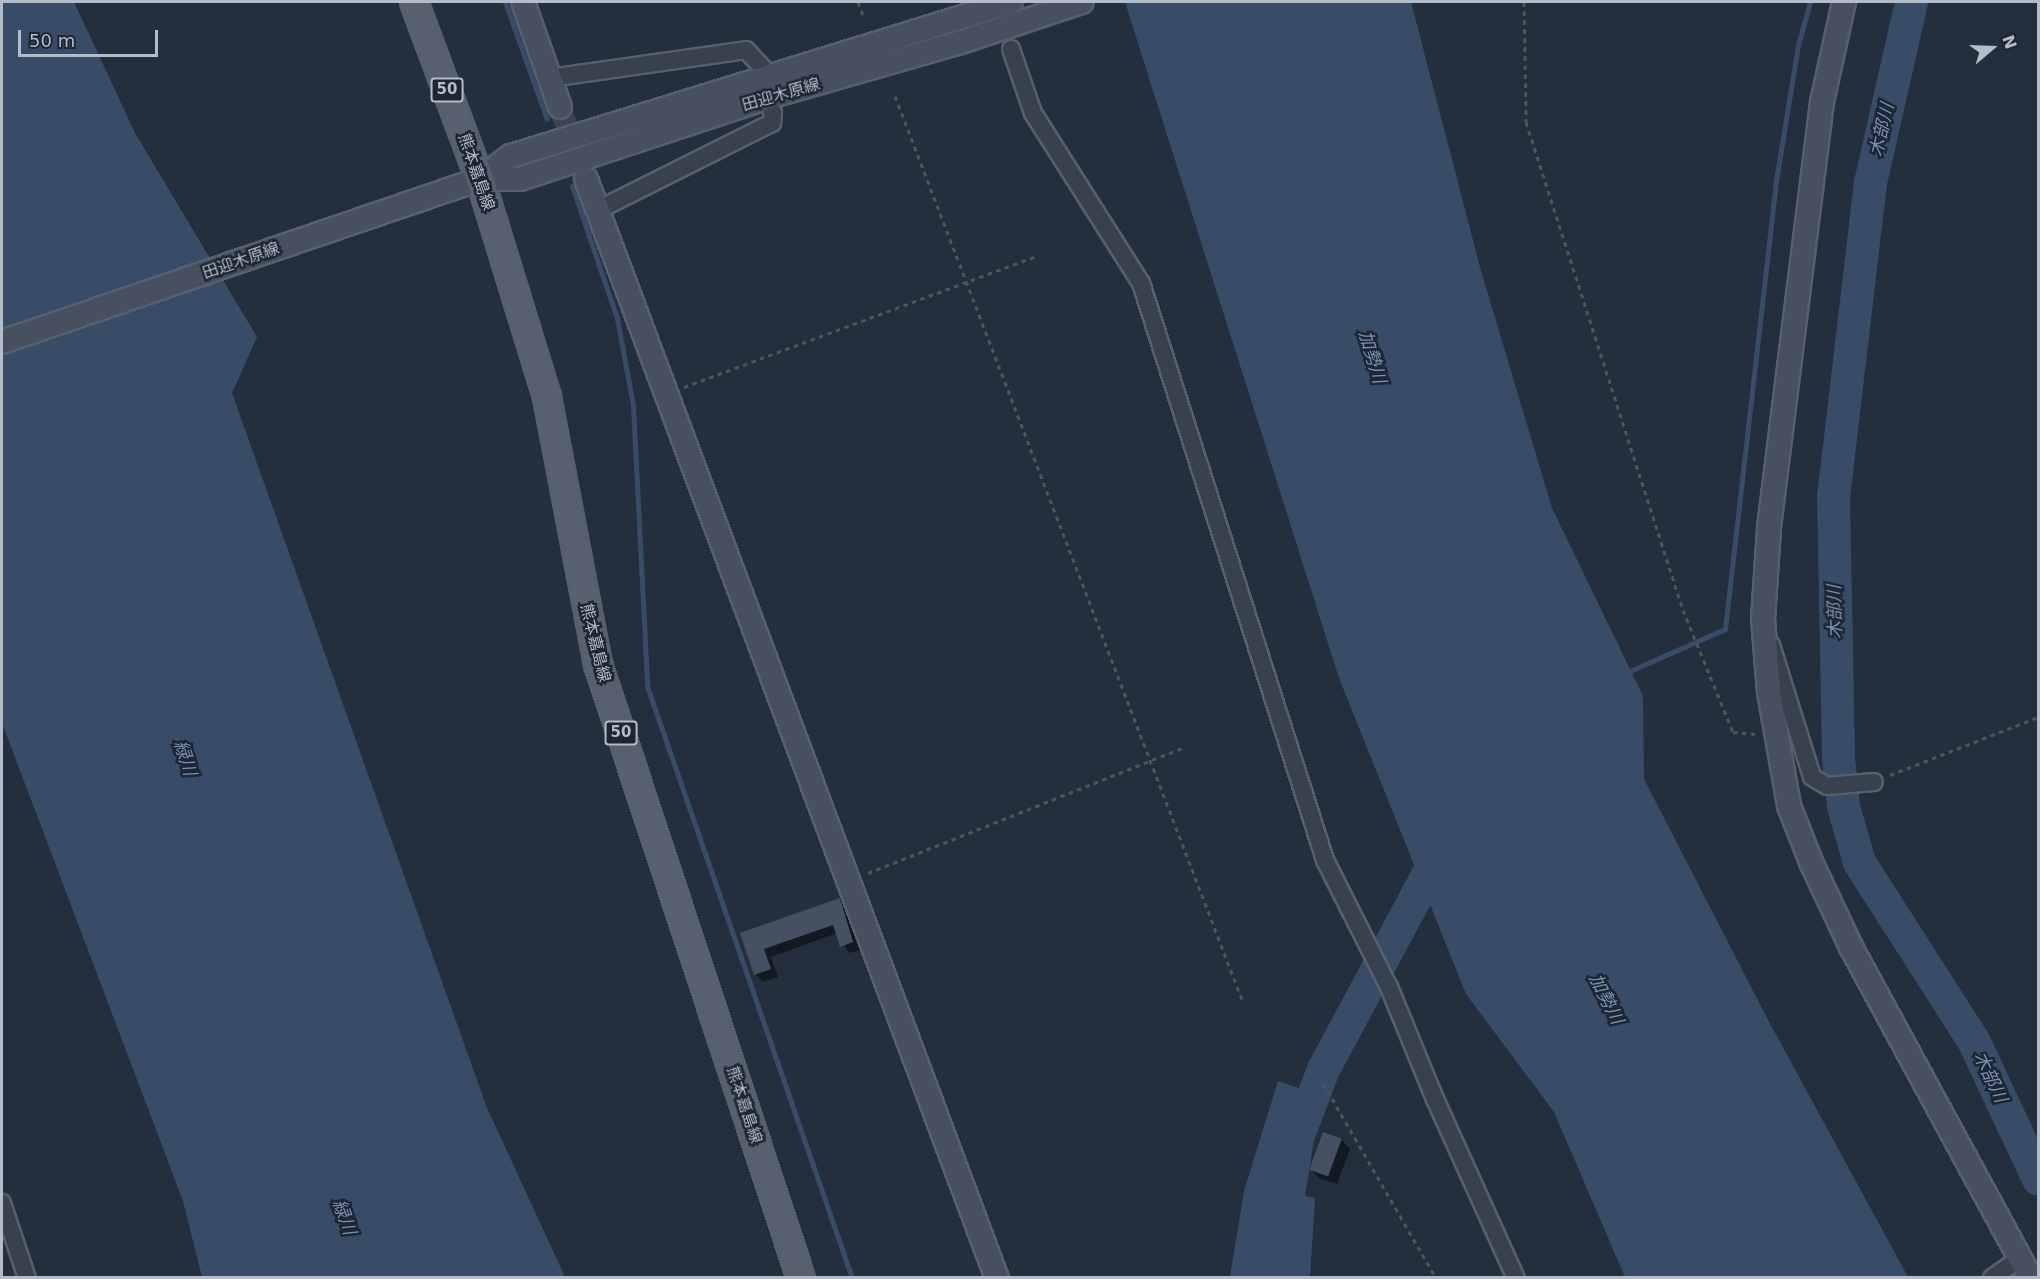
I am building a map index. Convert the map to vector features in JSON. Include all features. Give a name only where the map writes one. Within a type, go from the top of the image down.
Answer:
[{"type":"main road","name":"熊本嘉島線","points":[[414,2],[480,179],[547,397],[598,664],[801,1278]]},
{"type":"street","points":[[523,2],[560,107]]},
{"type":"street","name":"田迎木原線","points":[[2,342],[480,179],[511,156],[768,74],[1011,2]]},
{"type":"street","name":"田迎木原線","points":[[480,179],[520,179],[766,98],[1082,2]]},
{"type":"street","points":[[1844,2],[1822,102],[1769,529],[1763,619],[1776,731],[1789,806],[1812,864],[1851,947],[2026,1268],[1995,1276]]},
{"type":"street","points":[[1011,49],[1033,113],[1141,283],[1325,860],[1389,987],[1435,1099],[1516,1278]]},
{"type":"street","points":[[550,78],[746,50],[768,74]]},
{"type":"street","points":[[598,210],[772,123],[773,113],[766,98]]},
{"type":"street","points":[[586,179],[997,1278]]},
{"type":"street","points":[[1763,619],[1812,777],[1827,786],[1874,782]]},
{"type":"street","points":[[2,1203],[27,1278]]},
{"type":"path","points":[[858,2],[864,18]]},
{"type":"path","points":[[1524,2],[1526,122],[1683,610],[1733,732],[1776,731]]},
{"type":"path","points":[[895,96],[968,279],[1243,1002]]},
{"type":"path","points":[[665,394],[968,279],[1037,256]]},
{"type":"path","points":[[1874,782],[2038,717]]},
{"type":"path","points":[[849,880],[1184,747]]},
{"type":"path","points":[[1323,1083],[1436,1278]]},
{"type":"water","name":"緑川","points":[[2,2],[74,2],[135,133],[257,337],[232,393],[487,1108],[565,1277],[202,1277],[183,1201],[2,723]]},
{"type":"water","points":[[1125,2],[1411,2],[1481,271],[1552,508],[1643,696],[1644,779],[1767,1018],[1908,1277],[1625,1277],[1554,1112],[1466,994],[1339,678]]},
{"type":"water","points":[[1278,1081],[1310,1092],[1280,1176],[1286,1192],[1315,1198],[1310,1277],[1230,1277],[1244,1191]]},
{"type":"building","points":[[840,898],[853,942],[840,947],[833,925],[764,949],[771,969],[754,975],[740,933]]},
{"type":"building","points":[[1323,1132],[1342,1139],[1328,1176],[1309,1170]]},
{"type":"waterway","points":[[505,2],[547,119]]},
{"type":"waterway","points":[[1630,671],[1725,629],[1775,187],[1798,45],[1810,2]]},
{"type":"waterway","name":"木部川","points":[[1911,2],[1870,182],[1833,495],[1838,759],[1843,806],[1859,862],[1973,1040],[2038,1179]]},
{"type":"waterway","points":[[572,186],[617,318],[633,405],[647,686],[852,1278]]},
{"type":"waterway","name":"加勢川","points":[[1275,1278],[1297,1137],[1323,1069],[1443,845]]},
{"type":"tunnel","points":[[560,107],[577,155]]}]
